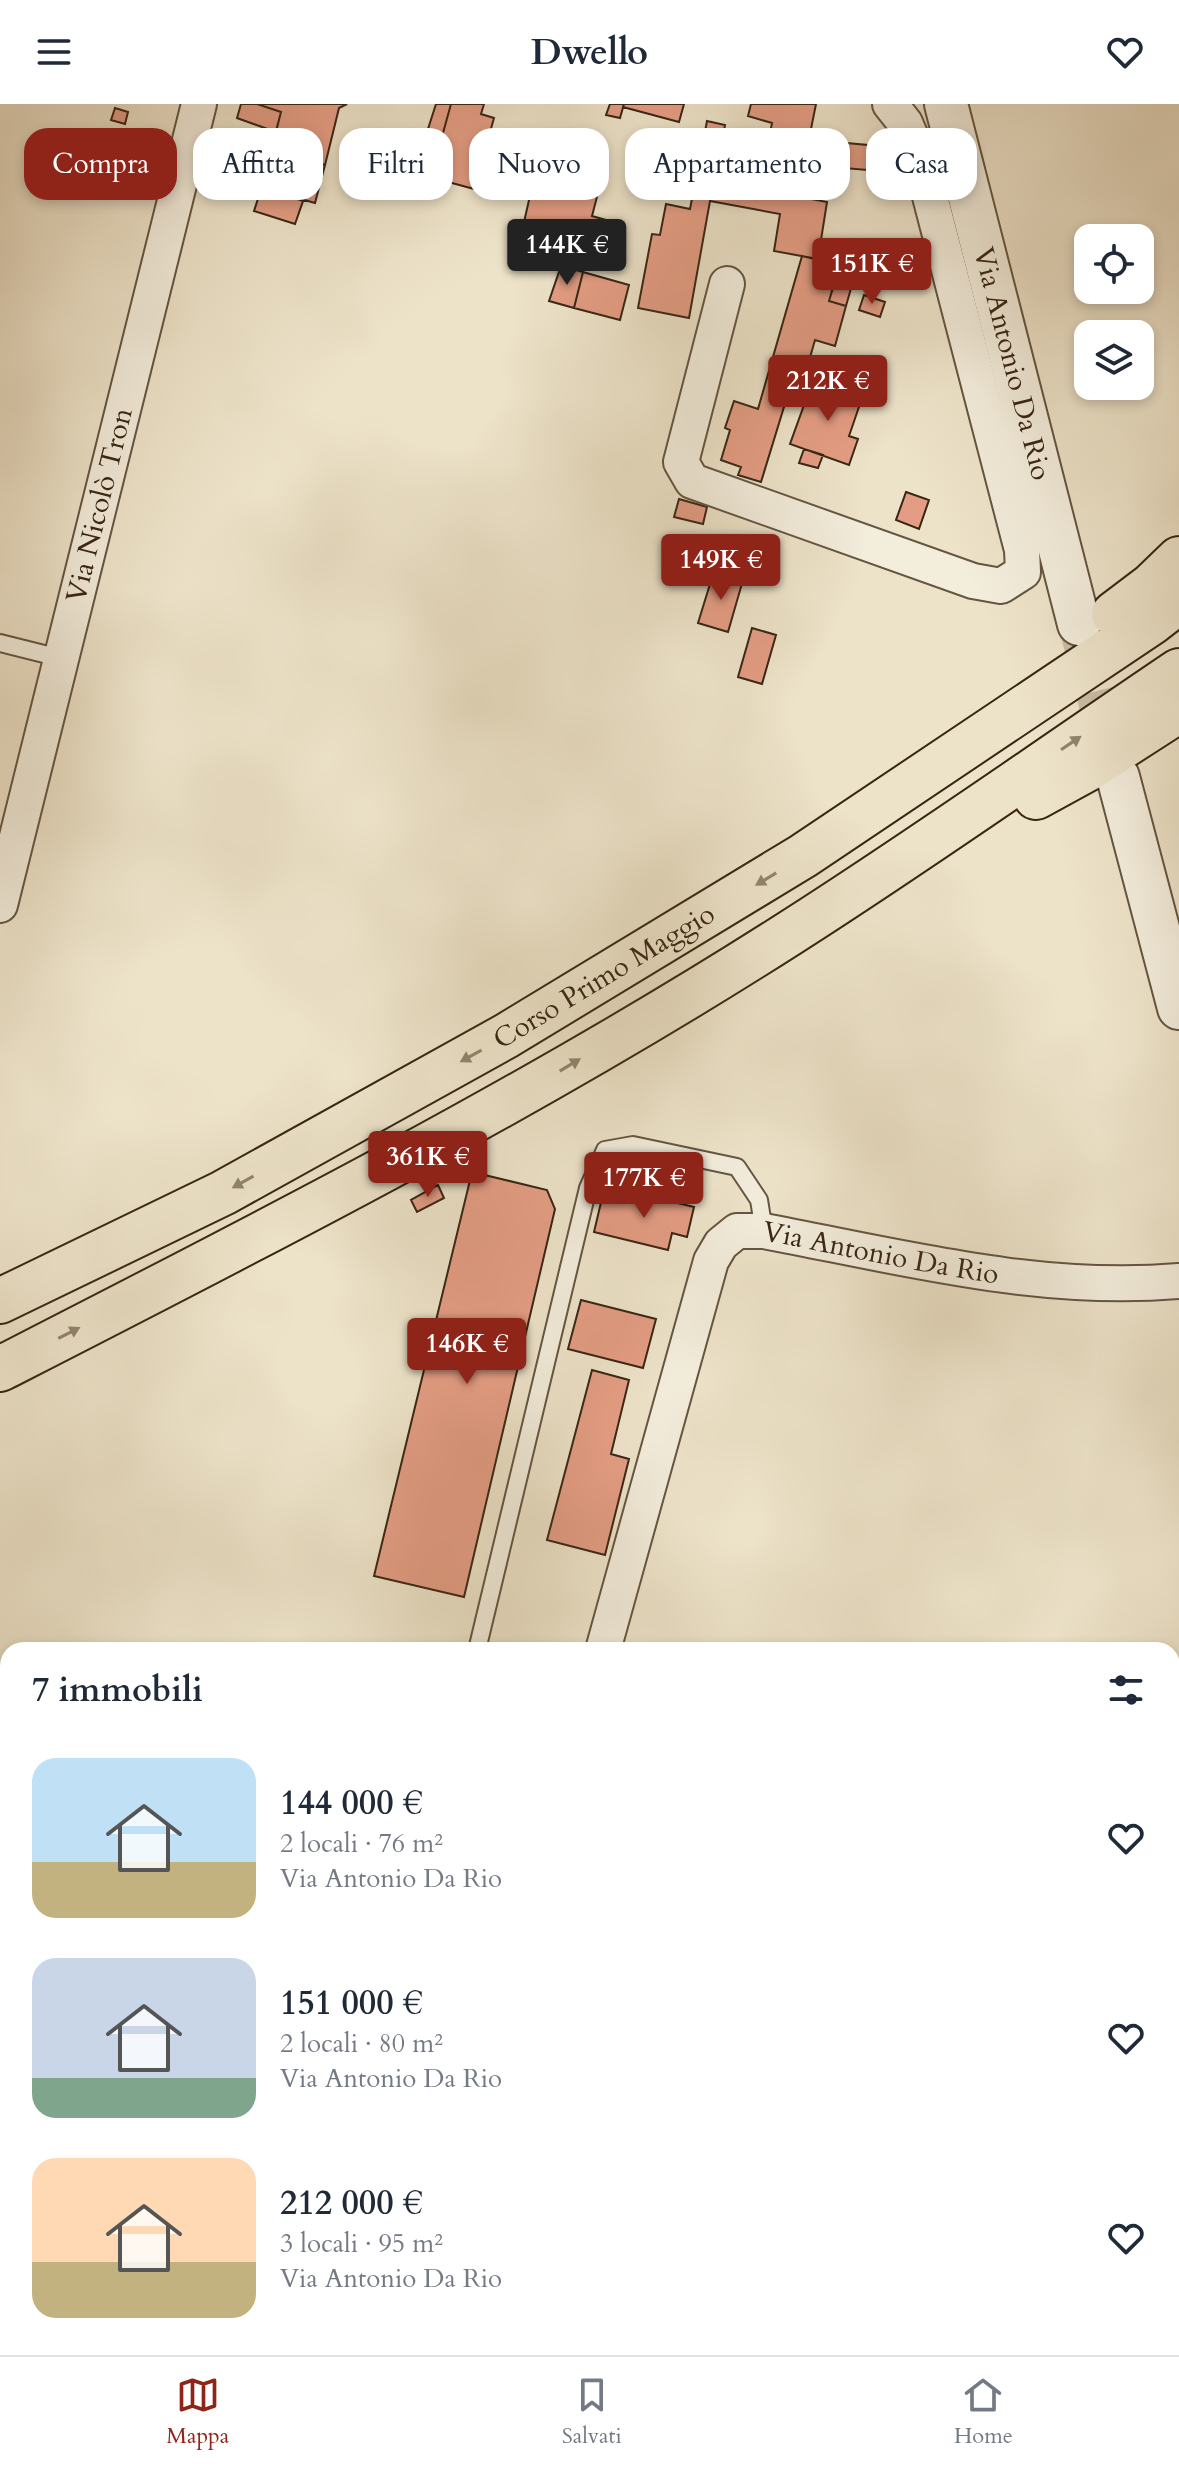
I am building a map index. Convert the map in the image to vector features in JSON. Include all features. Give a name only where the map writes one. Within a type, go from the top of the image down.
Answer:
[{"type":"highway","points":[[803,856],[972,719],[1151,586],[1179,559]]},
{"type":"highway","name":"Corso Primo Maggio","points":[[0,1301],[223,1193],[506,1036],[803,856],[1179,601]]},
{"type":"highway","name":"Corso Primo Maggio","points":[[0,1369],[248,1242],[528,1090],[790,933],[1179,671]]},
{"type":"highway","points":[[842,898],[1089,768],[1179,710]]},
{"type":"street","name":"Via Nicolò Tron","points":[[0,905],[199,104]]},
{"type":"street","name":"Via Antonio Da Rio","points":[[727,284],[681,462],[692,481],[973,581],[1001,586],[1023,572],[1022,550],[920,158],[905,123],[890,104]]},
{"type":"street","name":"Via Antonio Da Rio","points":[[946,104],[1079,624]]},
{"type":"street","points":[[1118,777],[1179,1008]]},
{"type":"street","name":"Via Antonio Da Rio","points":[[605,1642],[711,1261],[721,1244],[737,1231],[764,1231],[1032,1281],[1130,1286],[1179,1281]]},
{"type":"lane","points":[[0,643],[60,658]]},
{"type":"lane","points":[[479,1642],[588,1188],[605,1150],[633,1145],[737,1167],[759,1200],[764,1231]]},
{"type":"building","points":[[241,104],[257,104],[281,112],[277,128],[265,128],[237,118]]},
{"type":"building","points":[[257,104],[347,104],[339,108],[325,165],[323,128],[277,128],[281,112]]},
{"type":"building","points":[[436,104],[451,104],[444,128],[428,128]]},
{"type":"building","points":[[451,104],[484,104],[481,114],[494,118],[491,128],[469,128],[469,188],[453,183],[453,128],[444,128]]},
{"type":"building","points":[[610,104],[624,104],[620,118],[606,115]]},
{"type":"building","points":[[624,104],[684,104],[679,122],[623,107]]},
{"type":"building","points":[[751,104],[816,104],[811,128],[771,128],[772,123],[748,116]]},
{"type":"building","points":[[115,108],[128,112],[125,124],[111,120]]},
{"type":"building","points":[[707,121],[725,125],[725,128],[706,128]]},
{"type":"building","points":[[850,143],[866,145],[866,170],[850,168]]},
{"type":"building","points":[[258,200],[303,201],[295,224],[254,211]]},
{"type":"building","points":[[529,200],[596,200],[592,216],[613,222],[607,245],[619,248],[615,262],[603,259],[600,269],[542,253],[549,228],[524,222]]},
{"type":"building","points":[[692,200],[827,202],[818,259],[774,251],[780,214],[710,201],[689,318],[638,308],[652,234],[660,235],[666,204],[690,209]]},
{"type":"building","points":[[846,241],[863,246],[846,306],[829,301]]},
{"type":"building","points":[[802,256],[840,265],[829,301],[846,306],[835,346],[815,340],[809,361],[799,358],[761,482],[738,475],[741,467],[721,460],[730,430],[725,428],[734,401],[758,409]]},
{"type":"building","points":[[561,266],[583,272],[574,308],[549,301]]},
{"type":"building","points":[[583,272],[629,285],[620,320],[574,308]]},
{"type":"building","points":[[864,295],[885,302],[880,317],[859,310]]},
{"type":"building","points":[[825,377],[836,381],[833,388],[862,398],[849,436],[858,439],[849,465],[790,444],[812,383],[822,386]]},
{"type":"building","points":[[804,449],[823,455],[818,468],[799,463]]},
{"type":"building","points":[[906,492],[929,500],[919,529],[896,520]]},
{"type":"building","points":[[679,499],[707,507],[703,524],[674,517]]},
{"type":"building","points":[[714,571],[743,580],[728,632],[698,623]]},
{"type":"building","points":[[752,628],[776,635],[762,684],[738,677]]},
{"type":"building","points":[[472,1172],[547,1190],[555,1209],[464,1597],[374,1576]]},
{"type":"building","points":[[438,1185],[444,1198],[417,1212],[411,1200]]},
{"type":"building","points":[[603,1194],[643,1204],[645,1195],[694,1207],[687,1237],[672,1233],[668,1250],[594,1232]]},
{"type":"building","points":[[581,1300],[656,1319],[643,1368],[568,1349]]},
{"type":"building","points":[[592,1370],[629,1380],[611,1454],[629,1459],[605,1555],[547,1540]]},
{"type":"tunnel","points":[[1081,630],[1113,756]]}]
